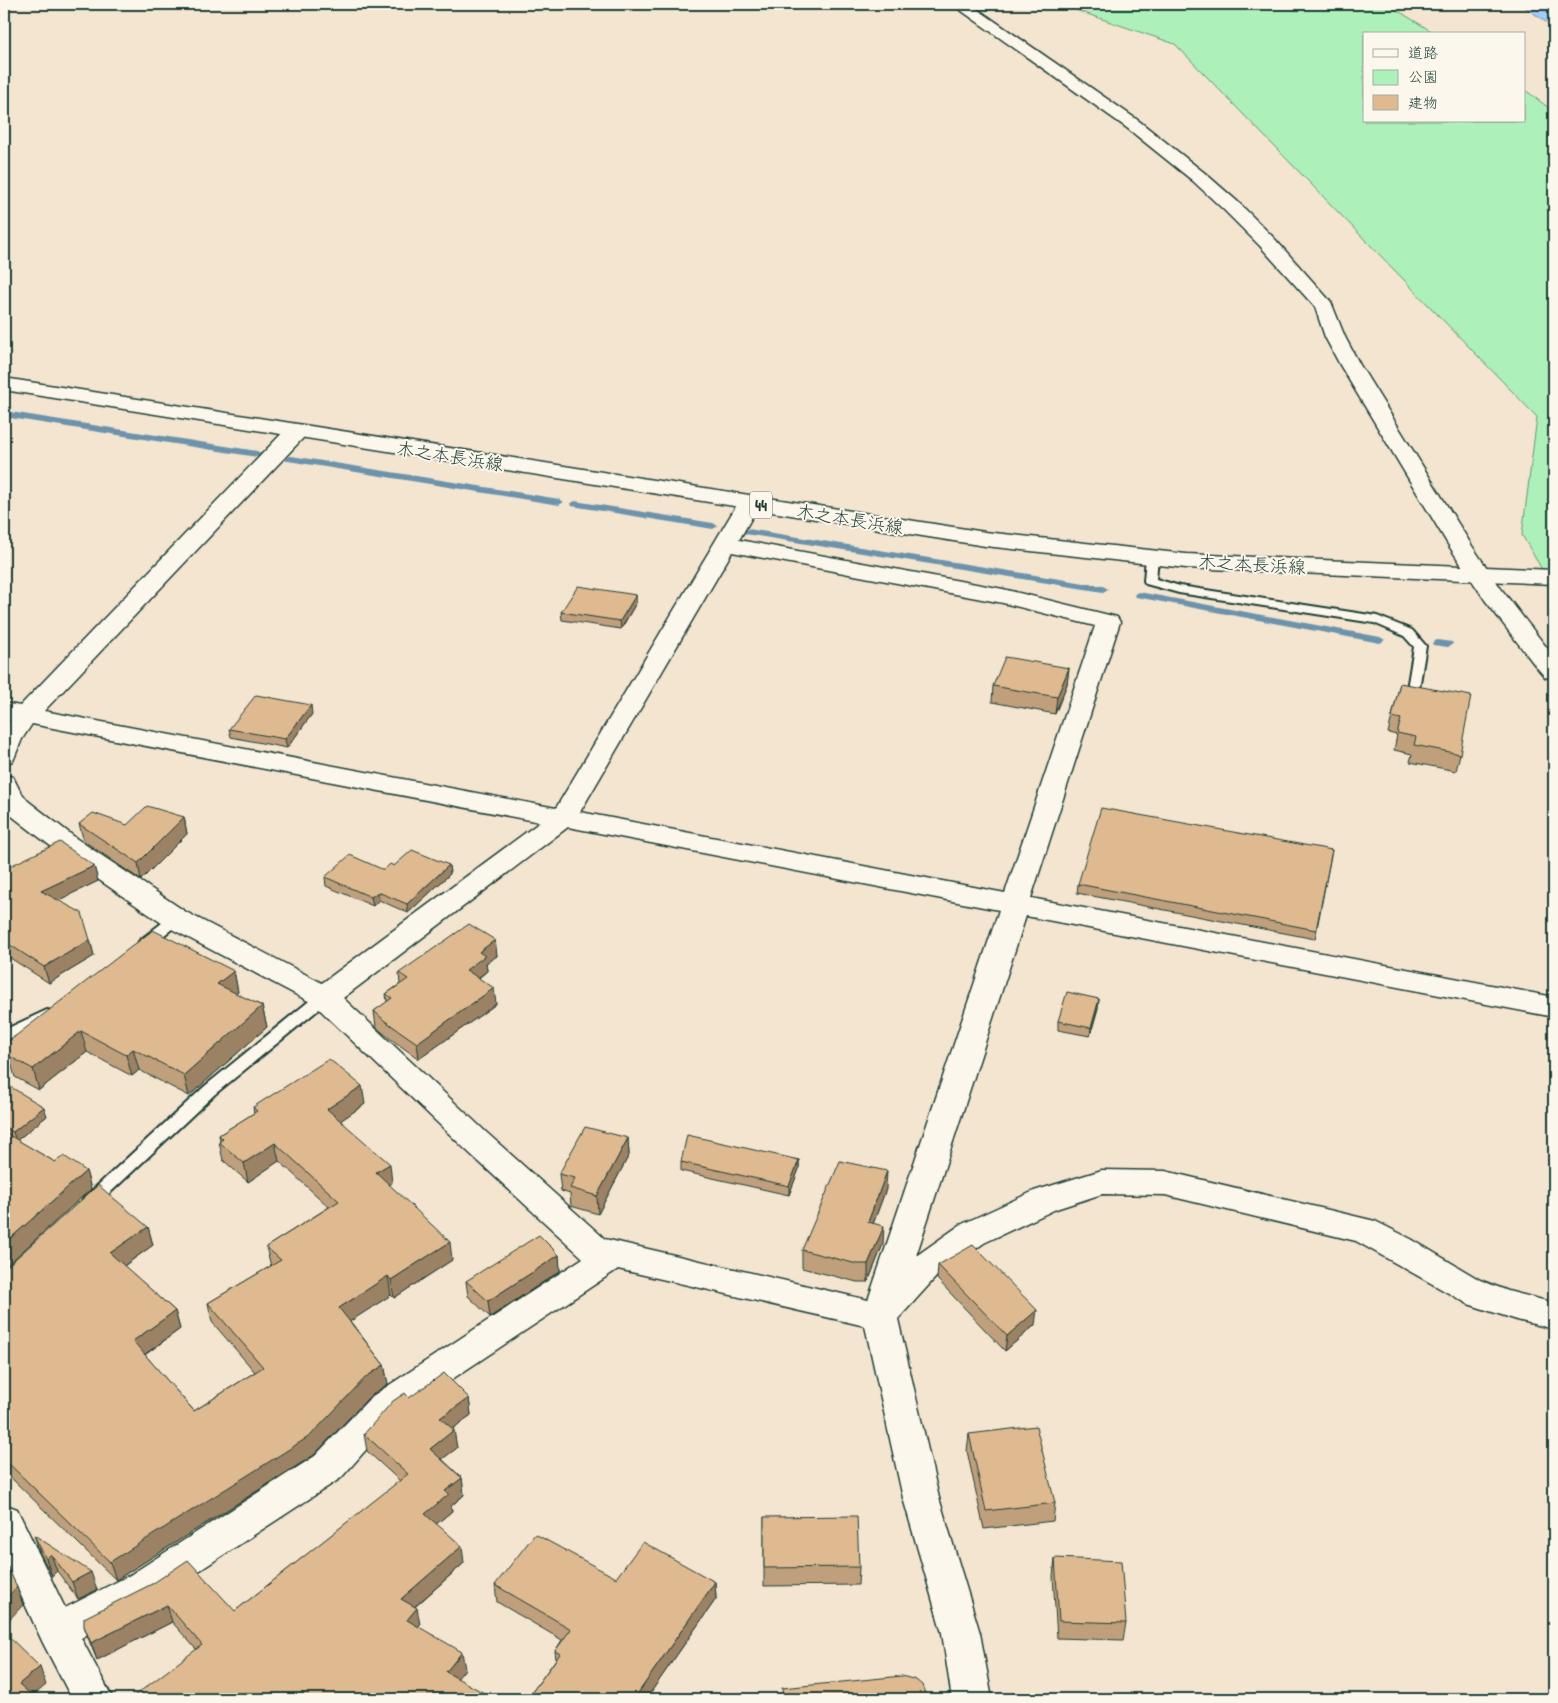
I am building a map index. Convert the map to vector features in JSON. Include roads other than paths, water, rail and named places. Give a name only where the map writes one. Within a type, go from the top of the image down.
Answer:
[{"type":"street","points":[[960,4],[1103,100],[1170,153],[1232,206],[1318,299],[1324,306],[1330,328],[1344,357],[1365,388],[1441,518],[1477,574],[1554,672]]},
{"type":"street","name":"木之本長浜線","points":[[4,384],[749,504],[984,539],[1196,561],[1554,577]]},
{"type":"street","points":[[4,755],[15,713],[296,432]]},
{"type":"street","points":[[324,997],[563,818],[749,504]]},
{"type":"street","points":[[725,544],[1003,596],[1108,622],[880,1316],[921,1498],[961,1633],[972,1699]]},
{"type":"street","points":[[15,713],[1554,1007]]},
{"type":"street","points":[[4,783],[8,793],[18,807],[67,845],[176,919],[324,997],[476,1141],[593,1248],[613,1255],[880,1316]]},
{"type":"street","points":[[880,1316],[926,1267],[972,1234],[1045,1200],[1074,1189],[1102,1182],[1132,1181],[1164,1183],[1363,1230],[1392,1242],[1458,1284],[1512,1307],[1554,1316]]},
{"type":"street","points":[[57,1631],[143,1587],[328,1467],[383,1407],[613,1255]]},
{"type":"street","points":[[4,1520],[57,1631],[93,1699]]},
{"type":"lane","points":[[1152,557],[1150,581],[1179,588],[1377,620],[1408,633],[1420,646],[1413,689]]},
{"type":"lane","points":[[136,949],[176,919]]},
{"type":"lane","points":[[77,1214],[136,1162],[210,1090],[324,997]]},
{"type":"lane","points":[[4,1036],[41,1019],[57,1008]]},
{"type":"water","points":[[1521,4],[1554,4],[1554,28]]},
{"type":"waterway","points":[[4,414],[257,454]]},
{"type":"waterway","points":[[285,458],[559,502]]},
{"type":"waterway","points":[[575,504],[713,526]]},
{"type":"waterway","points":[[748,532],[1103,589]]},
{"type":"waterway","points":[[1139,595],[1380,640]]},
{"type":"waterway","points":[[1437,643],[1448,644]]}]
